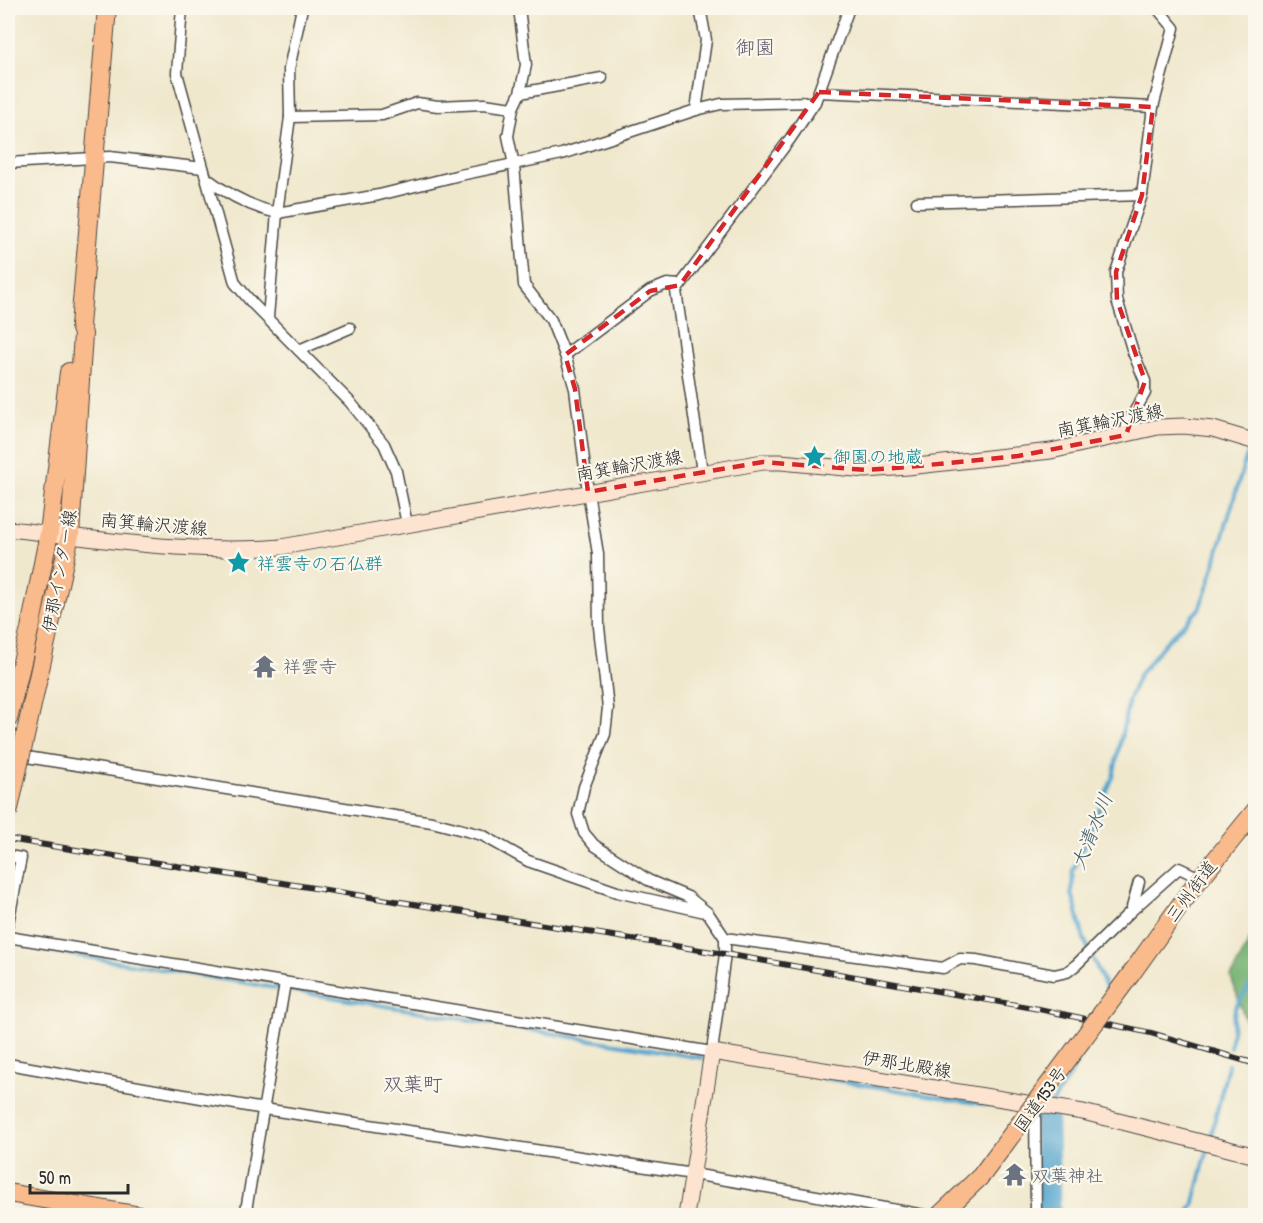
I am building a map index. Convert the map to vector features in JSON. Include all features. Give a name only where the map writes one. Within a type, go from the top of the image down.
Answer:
[{"type":"main road","name":"伊那インター線","points":[[8,813],[69,535],[83,334],[80,326],[108,8]]},
{"type":"main road","name":"伊那インター線","points":[[8,719],[30,629],[49,533],[73,344],[75,333],[80,326]]},
{"type":"main road","name":"南箕輪沢渡線","points":[[8,529],[149,545],[255,549],[281,547],[763,462],[866,471],[1029,455],[1158,427],[1184,426],[1213,429],[1256,442]]},
{"type":"main road","name":"三州街道","points":[[1131,974],[1200,878],[1256,810]]},
{"type":"main road","name":"国道153号","points":[[939,1215],[981,1176],[1131,974]]},
{"type":"main road","name":"伊那北殿線","points":[[712,1052],[1083,1112],[1256,1156]]},
{"type":"main road","points":[[686,1215],[712,1052]]},
{"type":"main road","points":[[8,1193],[141,1215]]},
{"type":"street","points":[[182,8],[177,73],[236,284],[252,304],[350,402],[384,444],[396,471],[407,524]]},
{"type":"street","points":[[268,318],[277,213],[290,117],[289,69],[302,8]]},
{"type":"street","points":[[8,937],[284,987],[712,1052],[725,954],[725,938],[708,913],[688,897],[648,880],[594,845],[584,833],[578,814],[584,787],[605,734],[608,708],[598,627],[598,554],[575,389],[551,320],[524,285],[514,165],[508,136],[513,108],[520,93],[526,64],[519,8]]},
{"type":"street","points":[[696,110],[706,40],[700,8]]},
{"type":"street","points":[[702,472],[676,291],[790,139],[817,97],[849,8]]},
{"type":"street","points":[[1126,435],[1127,425],[1144,393],[1145,381],[1133,352],[1117,300],[1116,273],[1142,195],[1153,107],[1174,28],[1157,8]]},
{"type":"street","points":[[520,93],[602,78]]},
{"type":"street","points":[[8,163],[110,157],[205,173],[222,191],[262,209],[277,213],[379,195],[460,174],[562,154],[721,104],[817,97],[1153,107]]},
{"type":"street","points":[[290,117],[382,115],[417,103],[438,106],[484,104],[513,108]]},
{"type":"street","points":[[917,202],[1142,195]]},
{"type":"street","points":[[565,355],[650,291],[668,284],[680,285]]},
{"type":"street","points":[[299,350],[350,328]]},
{"type":"street","points":[[8,754],[432,822],[482,835],[496,845],[528,861],[617,892],[708,913]]},
{"type":"street","points":[[8,856],[21,858],[8,923]]},
{"type":"street","points":[[725,938],[943,968],[960,958],[1054,975],[1067,972],[1179,868],[1200,878]]},
{"type":"street","points":[[1131,911],[1139,882]]},
{"type":"street","points":[[245,1215],[284,987]]},
{"type":"street","points":[[8,1064],[264,1109],[693,1174],[930,1215]]},
{"type":"street","points":[[1036,1215],[1044,1106]]},
{"type":"highlighted area","points":[[819,92],[1153,107],[1142,195],[1116,272],[1117,300],[1145,381],[1126,435],[1018,456],[908,467],[866,470],[763,462],[588,492],[575,389],[565,355],[650,291],[680,285]]},
{"type":"green space","points":[[1255,929],[1255,1049],[1231,977]]},
{"type":"waterway","name":"大清水川","points":[[1109,994],[1084,939],[1072,893],[1073,871],[1113,777],[1129,699],[1139,675],[1165,643],[1199,609],[1209,583],[1247,454]]},
{"type":"waterway","points":[[44,950],[702,1058]]},
{"type":"waterway","points":[[1230,1047],[1235,1008],[1256,976]]},
{"type":"waterway","name":"大清水川","points":[[1053,1102],[1084,1052]]},
{"type":"waterway","points":[[1210,1140],[1228,1065]]},
{"type":"waterway","points":[[823,1078],[1000,1107]]},
{"type":"waterway","name":"大清水川","points":[[1046,1115],[1049,1216]]},
{"type":"waterway","points":[[1186,1216],[1193,1206],[1208,1147]]},
{"type":"railway","points":[[8,839],[725,954],[1039,1009],[1151,1033],[1256,1064]]},
{"type":"place","name":"御園の地蔵","points":[[815,456]]},
{"type":"place","name":"祥雲寺の石仏群","points":[[239,563]]},
{"type":"place","name":"祥雲寺","points":[[265,666]]},
{"type":"place","name":"双葉神社","points":[[1014,1175]]},
{"type":"district","name":"御園","points":[[755,46]]},
{"type":"district","name":"双葉町","points":[[413,1083]]}]
